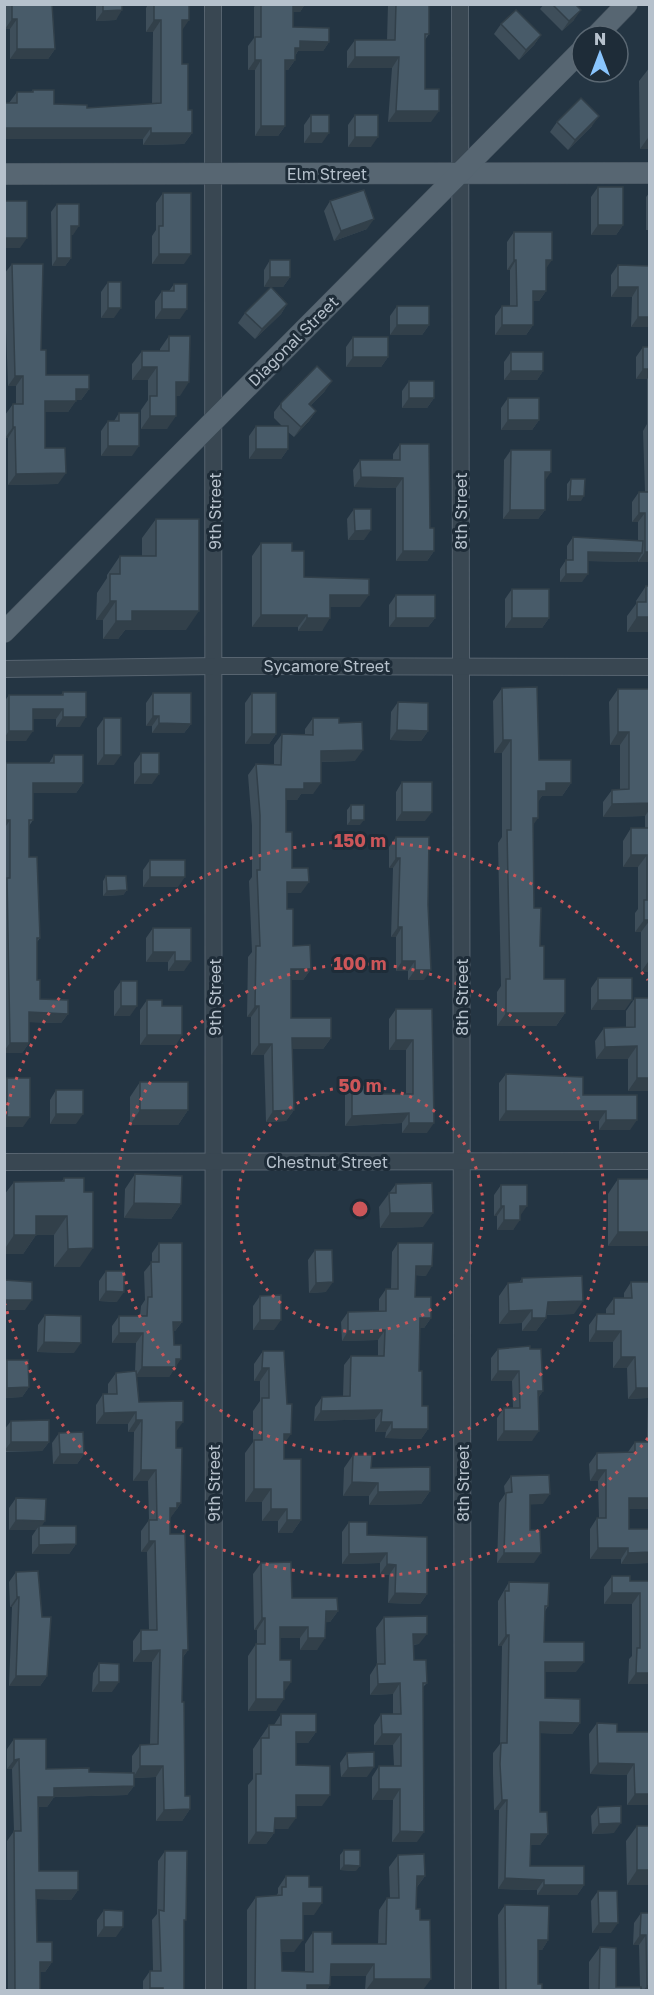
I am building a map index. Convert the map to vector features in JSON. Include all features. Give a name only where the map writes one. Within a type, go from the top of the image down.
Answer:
[{"type":"main road","points":[[608,24],[627,4]]},
{"type":"main road","name":"Diagonal Street","points":[[4,632],[570,62]]},
{"type":"main road","name":"Elm Street","points":[[4,174],[650,173]]},
{"type":"street","name":"9th Street","points":[[213,4],[214,1990]]},
{"type":"street","name":"8th Street","points":[[460,4],[463,1990]]},
{"type":"street","name":"Sycamore Street","points":[[4,669],[215,666],[650,667]]},
{"type":"street","name":"Chestnut Street","points":[[4,1162],[650,1161]]},
{"type":"building","points":[[12,4],[52,4],[55,49],[17,49],[17,19],[12,19]]},
{"type":"building","points":[[103,4],[122,4],[122,10],[103,11]]},
{"type":"building","points":[[154,4],[189,4],[189,20],[182,20],[182,64],[188,64],[188,110],[192,110],[192,133],[151,133],[151,128],[4,128],[4,103],[17,103],[17,92],[54,90],[54,104],[87,105],[87,108],[161,103],[161,20],[154,20]]},
{"type":"building","points":[[261,4],[293,4],[293,27],[329,28],[329,42],[300,41],[300,48],[295,48],[295,60],[285,60],[285,126],[261,126],[261,60],[255,60],[255,37],[261,37]]},
{"type":"building","points":[[396,4],[429,4],[429,34],[425,34],[425,89],[439,89],[439,111],[396,111],[399,57],[355,57],[355,40],[395,40]]},
{"type":"building","points":[[552,4],[575,4],[581,10],[569,21]]},
{"type":"building","points":[[516,10],[541,35],[526,50],[501,24]]},
{"type":"building","points":[[581,98],[599,116],[575,140],[557,122]]},
{"type":"building","points":[[311,115],[329,115],[329,133],[311,133]]},
{"type":"building","points":[[355,115],[378,115],[378,137],[355,137]]},
{"type":"building","points":[[598,187],[623,187],[623,225],[598,225]]},
{"type":"building","points":[[364,190],[374,219],[341,231],[330,201]]},
{"type":"building","points":[[163,193],[191,193],[191,254],[159,254],[159,226],[163,226]]},
{"type":"building","points":[[4,201],[27,201],[27,238],[4,238]]},
{"type":"building","points":[[57,204],[79,204],[79,226],[71,226],[71,258],[57,258]]},
{"type":"building","points":[[514,232],[552,232],[552,260],[546,260],[546,291],[533,291],[533,325],[502,325],[502,306],[517,306]]},
{"type":"building","points":[[270,260],[290,260],[290,277],[270,277]]},
{"type":"building","points":[[12,264],[43,264],[41,350],[46,350],[46,375],[89,375],[89,389],[76,389],[76,401],[45,401],[45,448],[65,448],[66,473],[16,474],[13,404],[23,404],[23,376],[15,376]]},
{"type":"building","points":[[618,265],[650,266],[650,317],[638,317],[638,287],[618,287]]},
{"type":"building","points":[[108,282],[121,282],[121,308],[108,308]]},
{"type":"building","points":[[174,284],[187,284],[187,309],[162,309],[162,291],[174,291]]},
{"type":"building","points":[[271,287],[287,304],[262,329],[245,313]]},
{"type":"building","points":[[397,306],[429,306],[429,325],[397,325]]},
{"type":"building","points":[[169,336],[190,336],[189,382],[176,382],[176,416],[150,416],[150,396],[157,396],[157,367],[142,367],[142,351],[169,351]]},
{"type":"building","points":[[353,337],[388,337],[388,357],[353,357]]},
{"type":"building","points":[[643,347],[650,347],[650,369],[643,369]]},
{"type":"building","points":[[511,352],[543,352],[543,371],[511,371]]},
{"type":"building","points":[[317,366],[332,381],[309,404],[316,411],[301,427],[281,408],[281,403]]},
{"type":"building","points":[[409,381],[434,381],[434,398],[409,398]]},
{"type":"building","points":[[508,398],[539,398],[539,420],[508,420]]},
{"type":"building","points":[[119,413],[139,413],[139,446],[108,446],[108,421],[119,421]]},
{"type":"building","points":[[256,426],[288,426],[288,449],[256,449]]},
{"type":"building","points":[[400,444],[429,444],[430,528],[434,528],[434,551],[403,551],[403,478],[361,477],[360,460],[400,460]]},
{"type":"building","points":[[511,450],[551,450],[551,472],[545,472],[545,510],[510,510]]},
{"type":"building","points":[[571,479],[585,479],[584,496],[570,496]]},
{"type":"building","points":[[639,492],[650,492],[650,552],[645,552],[645,513],[639,513]]},
{"type":"building","points":[[354,509],[371,509],[371,530],[355,531]]},
{"type":"building","points":[[156,519],[199,519],[199,611],[132,611],[132,621],[116,621],[116,601],[110,601],[110,574],[120,574],[120,556],[156,556]]},
{"type":"building","points":[[573,537],[643,541],[642,553],[588,552],[588,574],[566,574],[566,560],[573,560]]},
{"type":"building","points":[[261,543],[292,543],[292,551],[304,551],[304,577],[369,579],[369,595],[330,595],[330,618],[307,618],[307,615],[261,615]]},
{"type":"building","points":[[646,586],[650,586],[650,617],[637,617],[637,602],[646,602]]},
{"type":"building","points":[[512,589],[549,589],[549,618],[512,618]]},
{"type":"building","points":[[396,595],[435,595],[435,618],[396,618]]},
{"type":"building","points":[[537,687],[539,760],[571,760],[571,783],[546,783],[546,791],[538,791],[538,818],[533,818],[534,908],[541,908],[540,946],[544,946],[544,979],[565,979],[565,1013],[506,1013],[506,979],[510,979],[507,830],[511,830],[511,740],[503,740],[502,688]]},
{"type":"building","points":[[618,689],[650,689],[650,803],[612,804],[612,790],[629,789],[629,732],[618,732]]},
{"type":"building","points":[[63,692],[86,692],[86,717],[63,717],[63,709],[33,709],[33,731],[9,731],[9,695],[63,695]]},
{"type":"building","points":[[153,693],[191,693],[191,724],[159,723],[159,716],[153,716]]},
{"type":"building","points":[[252,693],[276,693],[276,734],[252,734]]},
{"type":"building","points":[[398,702],[428,703],[428,731],[397,730]]},
{"type":"building","points":[[104,718],[121,718],[121,755],[104,755]]},
{"type":"building","points":[[313,718],[339,718],[339,723],[362,722],[363,750],[321,751],[321,783],[304,783],[304,789],[286,789],[286,832],[292,832],[292,868],[308,868],[309,882],[287,882],[287,909],[293,909],[293,946],[310,945],[311,969],[291,969],[291,1018],[331,1018],[331,1038],[292,1038],[294,1110],[273,1111],[272,1044],[259,1044],[259,1006],[255,1006],[256,946],[260,946],[257,870],[260,870],[260,815],[256,764],[281,765],[282,734],[313,735]]},
{"type":"building","points":[[141,753],[159,753],[159,774],[141,774]]},
{"type":"building","points":[[54,755],[83,755],[83,783],[33,783],[33,820],[29,820],[29,857],[37,857],[40,938],[37,938],[37,980],[40,980],[40,999],[68,1000],[68,1014],[29,1012],[29,1043],[10,1043],[7,878],[10,878],[10,820],[6,820],[6,763],[54,763]]},
{"type":"building","points":[[402,782],[432,782],[432,812],[402,812]]},
{"type":"building","points":[[351,805],[364,805],[364,820],[351,820]]},
{"type":"building","points":[[631,828],[650,828],[650,920],[644,920],[644,900],[647,900],[647,855],[631,855]]},
{"type":"building","points":[[396,837],[429,837],[428,905],[431,970],[415,970],[415,961],[402,961],[402,927],[398,927],[400,858],[396,858]]},
{"type":"building","points":[[150,860],[185,860],[185,877],[150,877]]},
{"type":"building","points":[[106,876],[126,876],[127,890],[107,891]]},
{"type":"building","points":[[153,928],[191,928],[191,961],[175,961],[175,952],[153,952]]},
{"type":"building","points":[[598,978],[632,978],[632,1000],[598,1000]]},
{"type":"building","points":[[121,981],[137,981],[137,1006],[121,1006]]},
{"type":"building","points":[[635,998],[650,998],[650,1078],[637,1078],[637,1046],[605,1047],[604,1028],[635,1027]]},
{"type":"building","points":[[147,1000],[162,1000],[162,1006],[182,1006],[182,1035],[147,1035]]},
{"type":"building","points":[[396,1009],[432,1009],[434,1123],[409,1123],[409,1113],[352,1116],[352,1085],[372,1085],[372,1094],[413,1094],[413,1040],[396,1040]]},
{"type":"building","points":[[506,1074],[583,1077],[583,1095],[637,1095],[637,1120],[606,1120],[606,1111],[506,1111]]},
{"type":"building","points":[[7,1078],[30,1078],[30,1117],[7,1117]]},
{"type":"building","points":[[140,1082],[188,1082],[188,1110],[140,1110]]},
{"type":"building","points":[[56,1090],[83,1090],[83,1114],[56,1114]]},
{"type":"building","points":[[135,1174],[182,1176],[181,1204],[134,1203]]},
{"type":"building","points":[[64,1178],[84,1178],[84,1192],[93,1192],[93,1248],[68,1249],[67,1216],[36,1216],[36,1235],[14,1235],[14,1182],[64,1181]]},
{"type":"building","points":[[618,1179],[650,1179],[650,1232],[618,1232]]},
{"type":"building","points":[[432,1183],[433,1213],[390,1213],[389,1193],[396,1193],[396,1184]]},
{"type":"building","points":[[501,1185],[527,1185],[527,1206],[520,1206],[520,1220],[504,1220]]},
{"type":"building","points":[[159,1243],[182,1243],[182,1322],[173,1322],[174,1345],[181,1345],[181,1359],[176,1359],[176,1367],[142,1367],[143,1333],[119,1333],[119,1316],[147,1316],[148,1297],[152,1297],[151,1262],[159,1262]]},
{"type":"building","points":[[398,1243],[433,1243],[432,1266],[416,1266],[415,1297],[431,1297],[431,1318],[420,1318],[419,1371],[422,1371],[422,1406],[428,1406],[428,1429],[392,1429],[392,1422],[381,1422],[382,1410],[321,1411],[322,1397],[350,1396],[351,1356],[384,1356],[385,1330],[348,1331],[348,1312],[386,1311],[386,1289],[398,1289]]},
{"type":"building","points":[[315,1250],[332,1250],[333,1282],[316,1283]]},
{"type":"building","points":[[106,1271],[124,1271],[124,1292],[106,1291]]},
{"type":"building","points":[[582,1276],[583,1301],[548,1302],[546,1318],[532,1318],[532,1310],[509,1311],[508,1283],[522,1282],[522,1278]]},
{"type":"building","points":[[4,1280],[32,1282],[32,1300],[4,1300]]},
{"type":"building","points":[[631,1282],[650,1282],[650,1388],[636,1388],[635,1357],[621,1357],[621,1331],[596,1331],[597,1314],[614,1314],[614,1298],[632,1298]]},
{"type":"building","points":[[281,1295],[281,1320],[260,1320],[260,1296]]},
{"type":"building","points":[[45,1315],[81,1316],[81,1343],[44,1342]]},
{"type":"building","points":[[530,1346],[530,1349],[541,1349],[543,1391],[538,1391],[539,1431],[504,1431],[504,1408],[520,1408],[519,1371],[498,1371],[498,1349]]},
{"type":"building","points":[[263,1351],[284,1351],[287,1404],[292,1404],[291,1434],[284,1434],[284,1459],[301,1459],[301,1520],[287,1520],[287,1509],[271,1509],[271,1489],[254,1489],[254,1440],[262,1440],[262,1398],[269,1398],[269,1368],[262,1368]]},
{"type":"building","points":[[7,1360],[28,1360],[29,1387],[7,1388]]},
{"type":"building","points":[[136,1371],[139,1402],[183,1401],[183,1422],[176,1422],[176,1448],[182,1448],[181,1503],[177,1503],[177,1508],[170,1508],[170,1534],[185,1534],[188,1650],[183,1650],[182,1702],[184,1702],[185,1796],[190,1796],[190,1809],[164,1810],[163,1766],[140,1766],[140,1745],[158,1744],[160,1650],[141,1651],[141,1630],[157,1630],[155,1541],[149,1541],[149,1520],[157,1520],[156,1470],[141,1470],[142,1420],[136,1420],[136,1412],[104,1413],[103,1394],[117,1394],[116,1373]]},
{"type":"building","points":[[49,1420],[49,1442],[11,1442],[11,1421]]},
{"type":"building","points":[[83,1432],[84,1454],[60,1454],[59,1433]]},
{"type":"building","points":[[635,1442],[650,1442],[650,1498],[629,1498],[629,1529],[650,1529],[650,1552],[628,1553],[628,1548],[598,1548],[597,1518],[606,1518],[606,1470],[597,1470],[597,1453],[635,1452]]},
{"type":"building","points":[[353,1455],[372,1455],[371,1468],[430,1467],[430,1491],[378,1492],[378,1483],[352,1482]]},
{"type":"building","points":[[549,1475],[550,1494],[530,1495],[530,1530],[540,1530],[541,1553],[504,1553],[506,1493],[512,1492],[511,1476]]},
{"type":"building","points":[[16,1498],[46,1499],[45,1521],[16,1520]]},
{"type":"building","points":[[349,1522],[367,1522],[367,1535],[427,1537],[427,1594],[395,1593],[396,1565],[387,1564],[387,1553],[349,1554]]},
{"type":"building","points":[[39,1526],[76,1526],[76,1544],[39,1545]]},
{"type":"building","points":[[291,1562],[292,1598],[337,1598],[338,1611],[326,1611],[325,1638],[308,1638],[308,1627],[280,1627],[280,1660],[291,1660],[291,1682],[284,1682],[284,1699],[256,1699],[256,1644],[265,1644],[261,1563]]},
{"type":"building","points":[[38,1571],[42,1617],[51,1617],[47,1676],[16,1676],[19,1597],[17,1597],[16,1572]]},
{"type":"building","points":[[612,1576],[630,1576],[630,1581],[650,1581],[650,1673],[636,1673],[637,1648],[640,1648],[640,1593],[612,1593]]},
{"type":"building","points":[[509,1582],[549,1583],[548,1606],[545,1606],[544,1642],[584,1642],[584,1662],[545,1662],[545,1698],[580,1699],[580,1723],[540,1722],[540,1812],[547,1812],[548,1834],[531,1834],[530,1866],[584,1866],[584,1885],[544,1885],[544,1880],[505,1878],[507,1800],[502,1800],[500,1764],[501,1743],[507,1743],[509,1635],[506,1635],[505,1591],[509,1591]]},
{"type":"building","points":[[427,1616],[427,1634],[413,1634],[414,1660],[426,1660],[427,1683],[423,1683],[424,1832],[400,1831],[400,1789],[379,1789],[379,1766],[401,1766],[401,1734],[382,1734],[381,1714],[401,1714],[400,1683],[378,1684],[377,1664],[385,1664],[384,1617]]},
{"type":"building","points":[[99,1663],[119,1664],[119,1682],[99,1682]]},
{"type":"building","points":[[281,1714],[316,1714],[316,1732],[296,1732],[296,1765],[330,1766],[330,1795],[296,1795],[296,1818],[275,1818],[274,1833],[256,1832],[256,1774],[261,1774],[261,1738],[269,1738],[269,1725],[281,1725]]},
{"type":"building","points":[[597,1723],[617,1724],[617,1732],[650,1732],[650,1794],[635,1794],[634,1764],[598,1763]]},
{"type":"building","points":[[14,1739],[46,1739],[46,1769],[89,1768],[89,1772],[134,1773],[134,1786],[54,1788],[54,1797],[38,1797],[39,1871],[78,1871],[78,1890],[36,1890],[37,1942],[52,1942],[52,1962],[40,1962],[40,1990],[15,1990],[14,1831],[21,1831],[19,1759],[14,1760]]},
{"type":"building","points":[[374,1752],[374,1767],[348,1768],[347,1753]]},
{"type":"building","points":[[621,1806],[621,1823],[599,1824],[598,1807]]},
{"type":"building","points":[[637,1826],[650,1826],[650,1870],[637,1870]]},
{"type":"building","points":[[344,1850],[360,1850],[360,1866],[344,1865]]},
{"type":"building","points":[[165,1851],[187,1851],[184,1990],[150,1988],[150,1971],[161,1971],[159,1910],[164,1911]]},
{"type":"building","points":[[424,1854],[425,1876],[417,1876],[416,1909],[420,1909],[420,1920],[430,1920],[431,1979],[374,1979],[374,1964],[331,1964],[330,1985],[307,1985],[307,1990],[255,1990],[256,1897],[282,1895],[282,1887],[286,1887],[286,1876],[309,1876],[309,1887],[322,1887],[322,1903],[303,1903],[303,1940],[281,1940],[282,1971],[313,1972],[313,1932],[332,1932],[332,1944],[386,1944],[387,1898],[399,1898],[398,1855]]},
{"type":"building","points":[[598,1891],[617,1891],[618,1923],[599,1923]]},
{"type":"building","points":[[505,1905],[549,1906],[548,1940],[538,1940],[538,1984],[542,1984],[542,1990],[506,1990]]},
{"type":"building","points":[[104,1910],[123,1911],[123,1927],[104,1927]]},
{"type":"building","points":[[641,1913],[650,1913],[650,1986],[647,1986],[646,1935],[640,1935]]},
{"type":"building","points":[[600,1947],[616,1948],[616,1987],[641,1987],[641,1990],[599,1990]]}]
